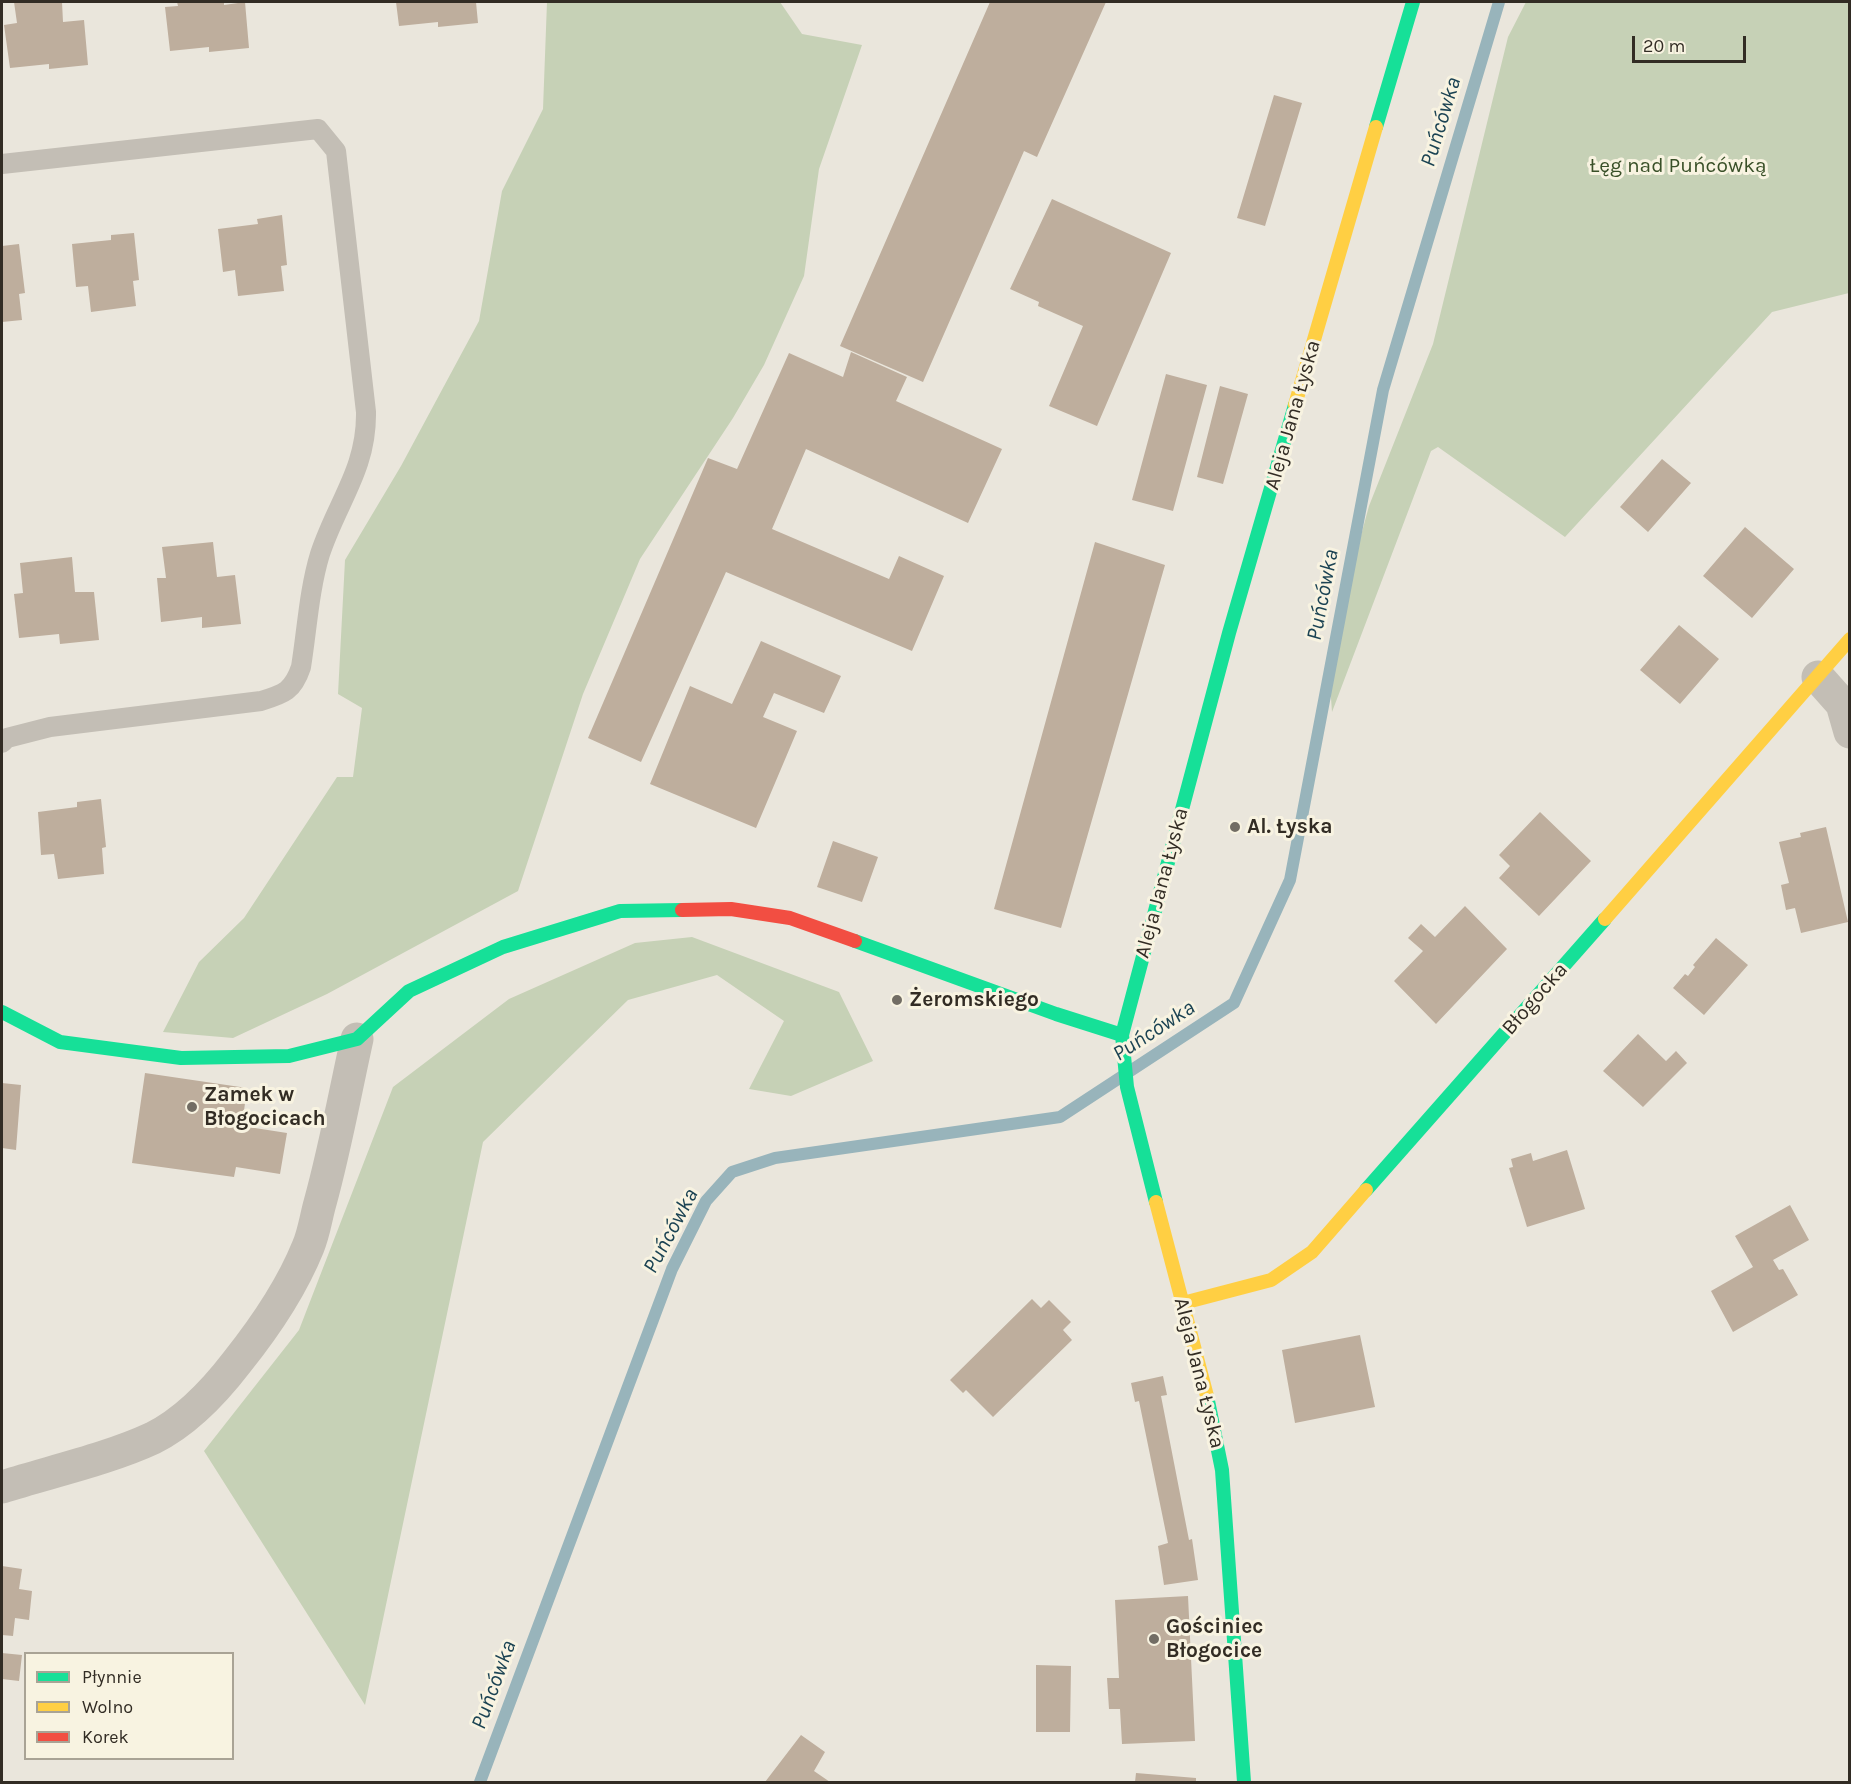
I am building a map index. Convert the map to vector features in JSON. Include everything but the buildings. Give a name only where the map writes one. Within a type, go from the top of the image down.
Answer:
[{"type":"street","name":"Aleja Jana Łyska","points":[[1244,1782],[1222,1470],[1204,1381],[1127,1087],[1122,1035],[1229,633],[1413,2]]},
{"type":"street","name":"Błogocka","points":[[1183,1303],[1271,1280],[1312,1252],[1850,639]]},
{"type":"street","points":[[1818,677],[1842,704],[1850,732]]},
{"type":"street","points":[[2,1012],[60,1042],[180,1058],[289,1056],[357,1039],[409,991],[502,947],[620,911],[731,909],[790,918],[1056,1014],[1122,1035]]},
{"type":"street","points":[[2,1487],[119,1451],[154,1437],[180,1421],[207,1398],[258,1336],[283,1296],[308,1246],[329,1172],[357,1039]]},
{"type":"lane","points":[[2,164],[318,129],[336,151],[366,412],[366,433],[356,472],[320,555],[301,667],[296,682],[288,690],[261,701],[50,727],[7,738],[2,743]]},
{"type":"green space","points":[[547,2],[780,2],[802,34],[862,45],[819,169],[804,276],[764,365],[733,418],[640,559],[583,694],[518,891],[327,994],[233,1038],[163,1032],[199,962],[244,918],[337,777],[353,777],[362,708],[338,694],[345,560],[401,466],[479,321],[502,191],[543,109]]},
{"type":"green space","name":"Łęg nad Puńcówką","points":[[1526,2],[1849,2],[1849,293],[1772,312],[1565,537],[1438,447],[1431,451],[1332,712],[1328,657],[1369,506],[1433,344],[1508,37]]},
{"type":"green space","points":[[692,937],[839,992],[873,1061],[791,1096],[749,1089],[784,1021],[717,975],[628,1000],[483,1142],[365,1705],[204,1451],[299,1330],[393,1087],[509,999],[635,943]]},
{"type":"waterway","name":"Puńcówka","points":[[480,1782],[672,1269],[706,1201],[732,1172],[775,1158],[1060,1117],[1234,1003],[1290,880],[1383,390],[1499,2]]},
{"type":"traffic: fast","points":[[1376,127],[1413,2]]},
{"type":"traffic: fast","points":[[1156,1202],[1127,1087],[1122,1035],[1229,633],[1295,405]]},
{"type":"traffic: fast","points":[[2,1012],[60,1042],[181,1058],[289,1056],[357,1039],[409,991],[503,947],[620,911],[682,910]]},
{"type":"traffic: fast","points":[[1366,1190],[1605,919]]},
{"type":"traffic: fast","points":[[855,941],[1056,1014],[1122,1035]]},
{"type":"traffic: fast","points":[[1207,1396],[1222,1470],[1244,1782]]},
{"type":"traffic: slow","points":[[1295,405],[1376,127]]},
{"type":"traffic: slow","points":[[1605,919],[1850,639]]},
{"type":"traffic: slow","points":[[1183,1303],[1271,1280],[1312,1252],[1366,1190]]},
{"type":"traffic: slow","points":[[1156,1202],[1207,1396]]},
{"type":"traffic: jam","points":[[682,910],[731,909],[790,918],[855,941]]},
{"type":"place","name":"Al. Łyska","points":[[1235,827]]},
{"type":"place","name":"Żeromskiego","points":[[897,1000]]},
{"type":"place","name":"Zamek w Błogocicach","points":[[192,1107]]},
{"type":"place","name":"Gościniec Błogocice","points":[[1154,1639]]}]
